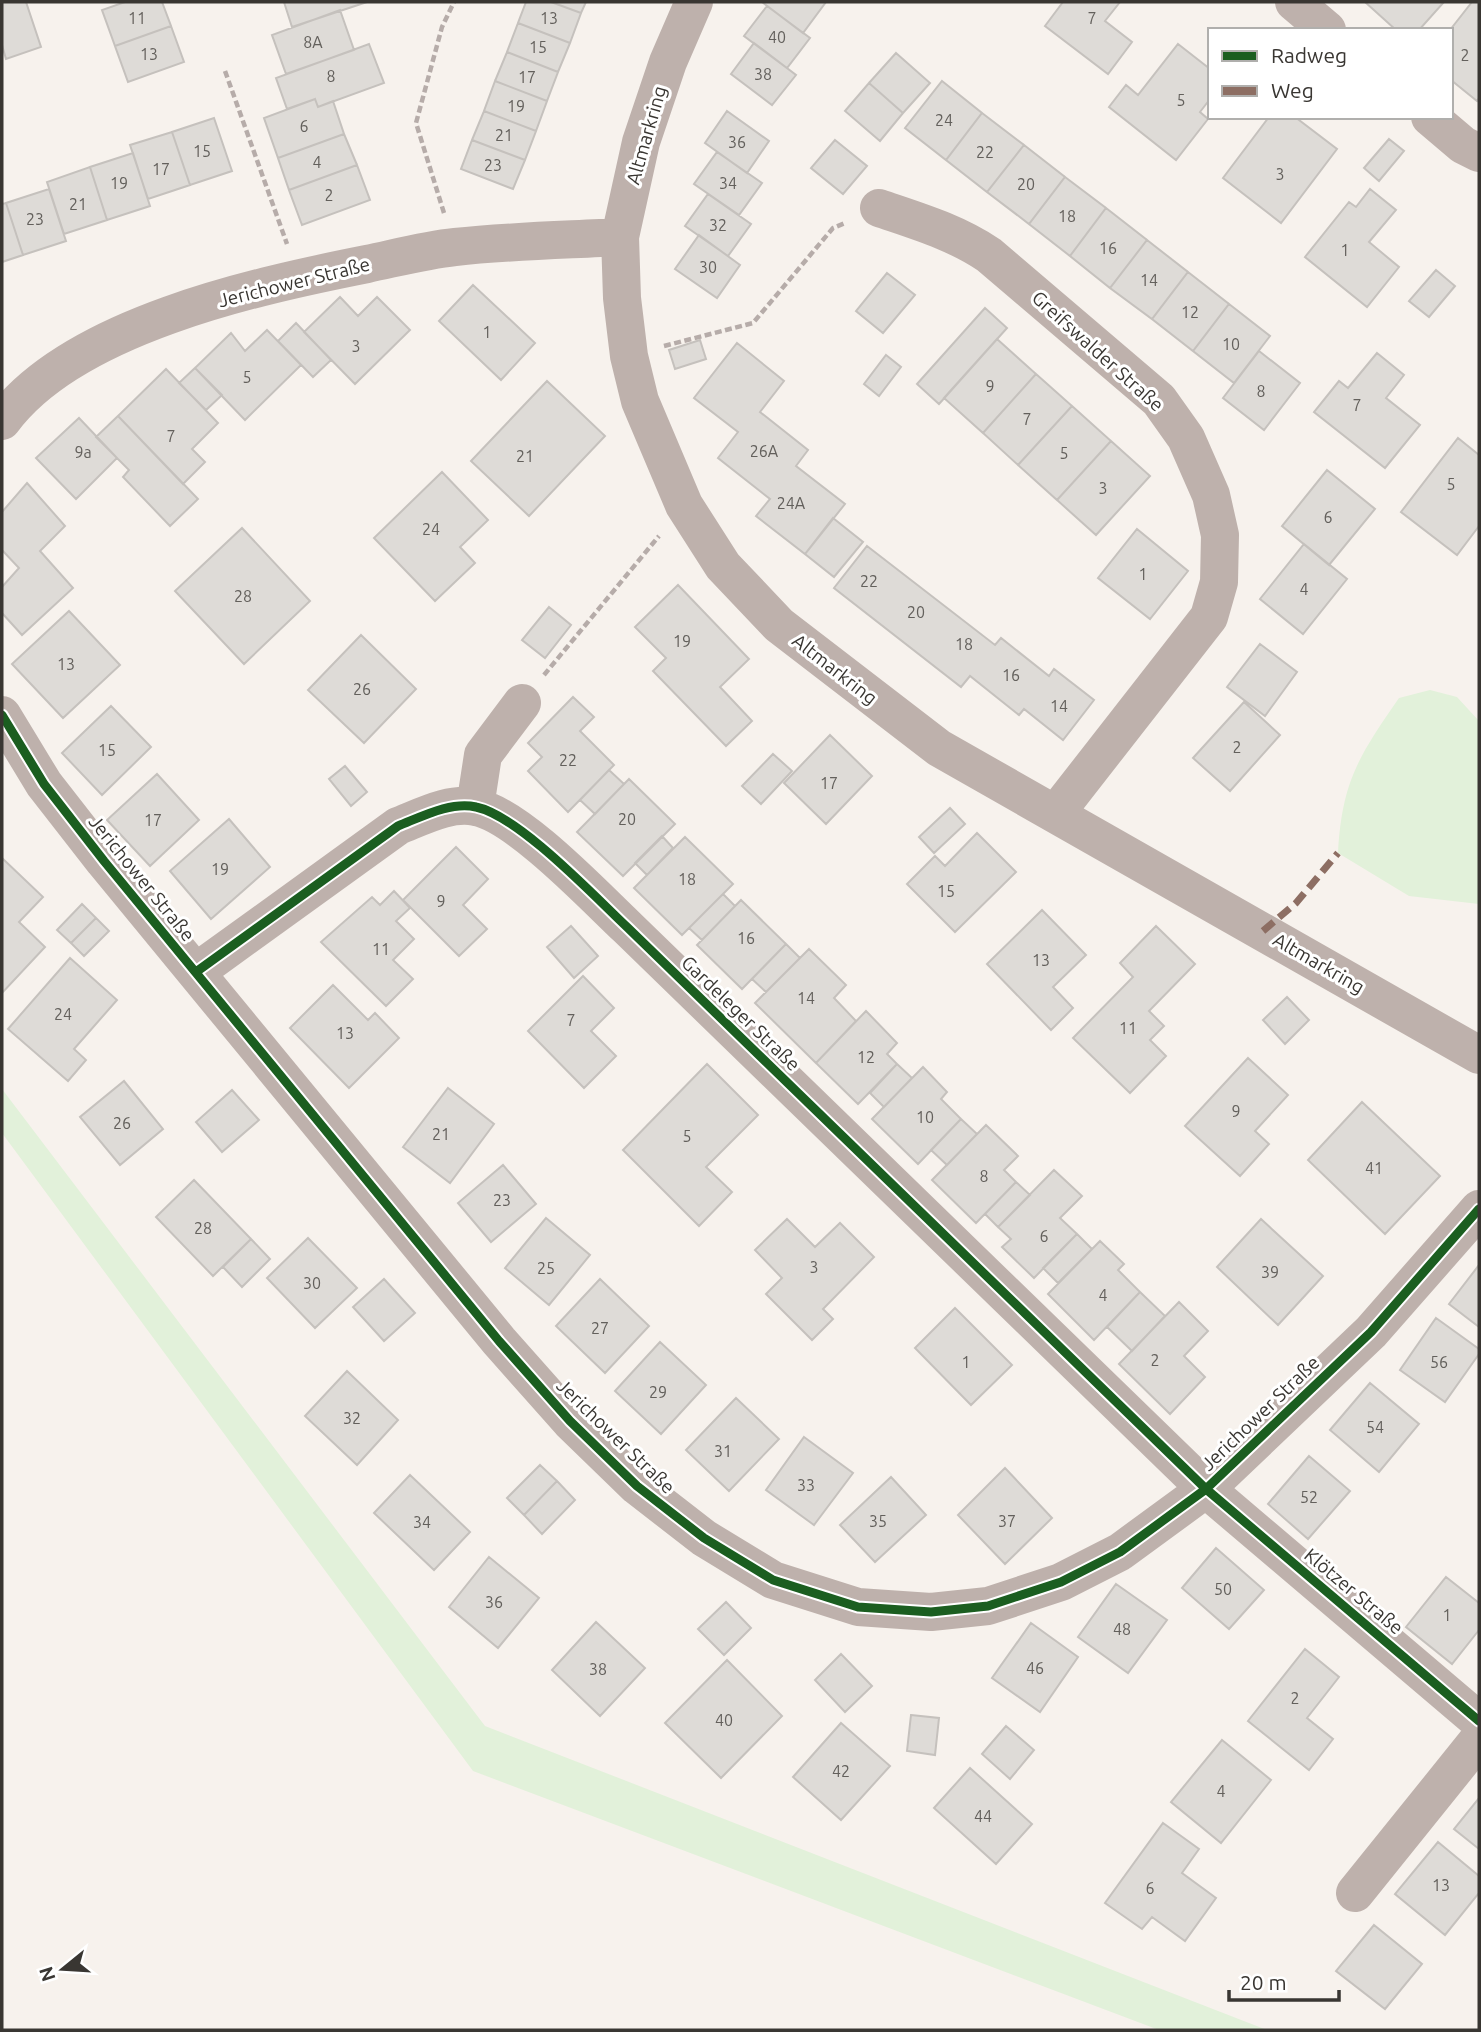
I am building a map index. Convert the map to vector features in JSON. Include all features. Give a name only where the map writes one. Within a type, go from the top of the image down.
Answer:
[{"type":"street","name":"Altmarkring","points":[[694,2],[668,62],[641,142],[620,237],[622,298],[629,356],[640,401],[684,505],[723,566],[779,625],[939,748],[1479,1055]]},
{"type":"street","points":[[1294,2],[1325,28]]},
{"type":"street","points":[[1432,119],[1463,145],[1479,153]]},
{"type":"street","name":"Greifswalder Straße","points":[[879,208],[939,228],[968,241],[989,255],[1148,391],[1158,400],[1186,438],[1211,495],[1220,535],[1219,582],[1209,617],[1056,813]]},
{"type":"street","name":"Jerichower Straße","points":[[2,421],[52,374],[105,343],[179,312],[300,277],[454,247],[620,237]]},
{"type":"street","points":[[196,972],[398,826],[435,811],[475,807],[483,755],[522,703]]},
{"type":"street","name":"Jerichower Straße","points":[[2,715],[44,784],[499,1341],[570,1421],[637,1486],[685,1524],[773,1580],[858,1606],[931,1612],[988,1606],[1061,1582],[1120,1552],[1206,1489],[1371,1332],[1479,1209]]},
{"type":"street","name":"Gardeleger Straße","points":[[475,807],[512,825],[548,853],[1206,1489]]},
{"type":"street","name":"Klötzer Straße","points":[[1206,1489],[1479,1721]]},
{"type":"street","points":[[1355,1893],[1479,1739]]},
{"type":"path","points":[[454,2],[442,27],[415,123],[454,247]]},
{"type":"path","points":[[225,71],[300,277]]},
{"type":"path","points":[[629,356],[753,323],[833,228],[879,208]]},
{"type":"path","points":[[522,703],[684,505]]},
{"type":"green space","points":[[1430,690],[1457,697],[1479,721],[1479,904],[1409,896],[1338,853],[1344,807],[1355,770],[1363,754],[1399,698]]},
{"type":"green space","points":[[2,1089],[485,1726],[1267,2030],[1159,2030],[473,1771],[2,1133]]},
{"type":"building","points":[[2,2],[26,2],[41,47],[6,59],[2,45]]},
{"type":"building","points":[[125,2],[162,2],[171,26],[115,46],[102,10]]},
{"type":"building","points":[[284,2],[367,2],[292,27]]},
{"type":"building","points":[[526,2],[551,2],[581,13],[570,43],[518,23]]},
{"type":"building","points":[[551,2],[586,2],[581,13]]},
{"type":"building","points":[[762,2],[826,2],[803,33]]},
{"type":"building","points":[[1063,2],[1120,2],[1105,21],[1132,42],[1108,74],[1045,26]]},
{"type":"building","points":[[1365,2],[1444,2],[1421,28],[1394,28]]},
{"type":"building","points":[[1472,2],[1479,2],[1477,101],[1453,82],[1452,28]]},
{"type":"building","points":[[767,6],[810,38],[787,68],[744,36]]},
{"type":"building","points":[[340,10],[354,50],[286,74],[272,35]]},
{"type":"building","points":[[518,23],[570,43],[558,72],[507,52]]},
{"type":"building","points":[[171,26],[184,62],[128,82],[115,46]]},
{"type":"building","points":[[754,43],[796,75],[772,105],[731,74]]},
{"type":"building","points":[[369,44],[384,83],[318,107],[315,99],[287,109],[276,78]]},
{"type":"building","points":[[1178,44],[1208,67],[1208,102],[1200,112],[1208,119],[1176,160],[1109,107],[1126,85],[1138,95]]},
{"type":"building","points":[[507,52],[558,72],[547,101],[495,81]]},
{"type":"building","points":[[896,53],[930,83],[903,113],[869,83]]},
{"type":"building","points":[[495,81],[547,101],[536,131],[484,111]]},
{"type":"building","points":[[942,81],[982,113],[946,160],[905,128]]},
{"type":"building","points":[[869,83],[903,113],[880,141],[845,111]]},
{"type":"building","points":[[315,99],[318,107],[333,101],[344,134],[278,158],[264,118]]},
{"type":"building","points":[[484,111],[536,131],[525,160],[472,140]]},
{"type":"building","points":[[727,111],[769,141],[747,173],[705,143]]},
{"type":"building","points":[[982,113],[1024,145],[987,192],[946,160]]},
{"type":"building","points":[[214,118],[232,171],[190,185],[172,132]]},
{"type":"building","points":[[1267,119],[1298,119],[1337,149],[1281,223],[1223,178]]},
{"type":"building","points":[[172,132],[190,185],[148,199],[130,145]]},
{"type":"building","points":[[344,134],[357,165],[289,190],[278,158]]},
{"type":"building","points":[[1389,139],[1404,151],[1379,181],[1364,168]]},
{"type":"building","points":[[472,140],[525,160],[513,189],[461,169]]},
{"type":"building","points":[[835,140],[867,166],[843,194],[811,168]]},
{"type":"building","points":[[1024,145],[1065,177],[1029,224],[987,192]]},
{"type":"building","points":[[717,152],[762,183],[739,215],[694,184]]},
{"type":"building","points":[[133,153],[150,206],[107,220],[90,167]]},
{"type":"building","points":[[357,165],[370,200],[302,225],[289,190]]},
{"type":"building","points":[[90,167],[107,220],[64,234],[47,182]]},
{"type":"building","points":[[1065,177],[1106,208],[1070,256],[1029,224]]},
{"type":"building","points":[[49,189],[66,241],[23,255],[6,203]]},
{"type":"building","points":[[1370,189],[1396,210],[1369,242],[1399,267],[1367,307],[1305,257],[1349,202],[1356,207]]},
{"type":"building","points":[[708,194],[751,224],[728,256],[685,226]]},
{"type":"building","points":[[6,203],[23,255],[2,262],[2,204]]},
{"type":"building","points":[[1106,208],[1147,240],[1110,288],[1070,256]]},
{"type":"building","points":[[699,235],[740,265],[717,298],[675,269]]},
{"type":"building","points":[[1147,240],[1188,272],[1152,319],[1110,288]]},
{"type":"building","points":[[1436,270],[1455,286],[1429,317],[1409,301]]},
{"type":"building","points":[[1188,272],[1229,304],[1193,351],[1152,319]]},
{"type":"building","points":[[887,273],[915,295],[883,333],[856,311]]},
{"type":"building","points":[[473,285],[535,343],[501,380],[439,321]]},
{"type":"building","points":[[340,297],[358,316],[377,297],[410,330],[355,384],[304,332]]},
{"type":"building","points":[[1229,304],[1270,336],[1234,383],[1193,351]]},
{"type":"building","points":[[985,308],[1007,328],[939,404],[917,384]]},
{"type":"building","points":[[296,323],[331,360],[313,377],[278,341]]},
{"type":"building","points":[[267,330],[301,365],[245,420],[195,368],[231,333],[245,351]]},
{"type":"building","points":[[997,339],[1036,374],[983,433],[944,398]]},
{"type":"building","points":[[700,340],[706,359],[675,369],[669,350]]},
{"type":"building","points":[[737,343],[784,381],[760,412],[808,450],[796,466],[845,504],[805,554],[756,516],[770,499],[718,458],[738,432],[694,398]]},
{"type":"building","points":[[1259,351],[1300,383],[1264,430],[1223,398]]},
{"type":"building","points":[[1377,353],[1404,375],[1386,398],[1420,425],[1385,468],[1314,412],[1339,381],[1348,388]]},
{"type":"building","points":[[886,355],[901,367],[879,396],[864,384]]},
{"type":"building","points":[[195,368],[222,395],[206,410],[179,383]]},
{"type":"building","points":[[166,369],[218,423],[192,449],[205,462],[183,484],[118,416]]},
{"type":"building","points":[[1036,374],[1072,406],[1018,465],[983,433]]},
{"type":"building","points":[[547,381],[605,436],[529,516],[471,461]]},
{"type":"building","points":[[1072,406],[1111,441],[1057,500],[1018,465]]},
{"type":"building","points":[[118,416],[198,499],[170,526],[123,477],[129,470],[96,437]]},
{"type":"building","points":[[79,418],[117,458],[76,499],[36,458]]},
{"type":"building","points":[[1458,438],[1479,455],[1479,526],[1457,555],[1401,512]]},
{"type":"building","points":[[1111,441],[1150,476],[1096,535],[1057,500]]},
{"type":"building","points":[[1327,470],[1375,509],[1329,565],[1282,526]]},
{"type":"building","points":[[442,472],[488,520],[460,547],[475,563],[435,601],[374,538]]},
{"type":"building","points":[[27,483],[65,526],[40,551],[73,588],[22,635],[2,613],[2,587],[19,568],[2,550],[2,512]]},
{"type":"building","points":[[833,518],[863,542],[834,577],[805,554]]},
{"type":"building","points":[[242,528],[310,601],[244,664],[175,591]]},
{"type":"building","points":[[1137,529],[1188,571],[1150,619],[1098,578]]},
{"type":"building","points":[[1304,544],[1347,579],[1303,634],[1260,599]]},
{"type":"building","points":[[867,546],[995,645],[1001,638],[1049,676],[1054,669],[1094,700],[1063,740],[1024,709],[1019,715],[970,676],[961,687],[834,588]]},
{"type":"building","points":[[678,585],[749,659],[720,687],[752,721],[726,746],[653,671],[666,658],[635,627]]},
{"type":"building","points":[[549,607],[571,625],[545,658],[522,640]]},
{"type":"building","points":[[69,611],[120,665],[63,718],[12,664]]},
{"type":"building","points":[[361,635],[416,689],[364,743],[308,690]]},
{"type":"building","points":[[1260,644],[1297,672],[1265,716],[1227,687]]},
{"type":"building","points":[[573,697],[594,717],[580,731],[614,765],[568,812],[528,771],[542,757],[528,743]]},
{"type":"building","points":[[1244,702],[1280,735],[1230,791],[1193,758]]},
{"type":"building","points":[[111,706],[151,747],[102,795],[62,753]]},
{"type":"building","points":[[830,735],[872,776],[826,824],[784,783]]},
{"type":"building","points":[[773,754],[792,771],[761,804],[742,786]]},
{"type":"building","points":[[345,766],[367,792],[351,806],[329,779]]},
{"type":"building","points":[[609,770],[624,784],[595,814],[580,800]]},
{"type":"building","points":[[157,774],[199,820],[150,866],[107,820]]},
{"type":"building","points":[[629,779],[675,824],[623,876],[577,832]]},
{"type":"building","points":[[950,808],[965,824],[934,853],[919,837]]},
{"type":"building","points":[[229,819],[270,867],[211,919],[170,871]]},
{"type":"building","points":[[977,833],[1016,872],[955,932],[907,884],[935,856],[945,866]]},
{"type":"building","points":[[662,836],[673,848],[647,875],[635,863]]},
{"type":"building","points":[[685,837],[733,884],[682,935],[634,888]]},
{"type":"building","points":[[456,847],[488,879],[463,905],[487,929],[459,956],[403,900]]},
{"type":"building","points":[[2,858],[43,897],[19,922],[45,947],[2,993]]},
{"type":"building","points":[[394,891],[410,908],[396,921],[414,939],[393,960],[413,979],[386,1006],[321,942],[372,897],[380,905]]},
{"type":"building","points":[[723,894],[735,906],[702,940],[689,928]]},
{"type":"building","points":[[741,900],[786,944],[742,989],[697,945]]},
{"type":"building","points":[[82,904],[96,918],[71,943],[57,930]]},
{"type":"building","points":[[1042,910],[1086,955],[1053,987],[1073,1008],[1051,1030],[987,964]]},
{"type":"building","points":[[96,918],[109,931],[84,956],[71,943]]},
{"type":"building","points":[[571,926],[598,956],[574,978],[547,947]]},
{"type":"building","points":[[1156,926],[1195,964],[1149,1011],[1164,1026],[1150,1040],[1166,1056],[1130,1093],[1073,1038],[1133,977],[1120,963]]},
{"type":"building","points":[[786,944],[800,958],[766,992],[752,979]]},
{"type":"building","points":[[809,949],[846,985],[834,998],[856,1021],[816,1063],[755,1003]]},
{"type":"building","points":[[70,958],[117,1000],[74,1049],[86,1060],[68,1081],[8,1029]]},
{"type":"building","points":[[583,976],[614,1008],[591,1031],[616,1056],[584,1088],[528,1031]]},
{"type":"building","points":[[333,985],[368,1020],[375,1013],[399,1038],[349,1088],[290,1028]]},
{"type":"building","points":[[1287,997],[1309,1020],[1285,1044],[1263,1020]]},
{"type":"building","points":[[866,1011],[897,1043],[887,1054],[897,1064],[858,1104],[816,1063]]},
{"type":"building","points":[[1248,1058],[1288,1095],[1255,1131],[1269,1144],[1240,1176],[1185,1126]]},
{"type":"building","points":[[707,1064],[758,1115],[706,1167],[732,1192],[699,1226],[623,1150]]},
{"type":"building","points":[[897,1064],[912,1078],[884,1107],[870,1093]]},
{"type":"building","points":[[923,1067],[947,1092],[941,1099],[961,1119],[918,1164],[872,1119]]},
{"type":"building","points":[[124,1081],[163,1129],[120,1165],[80,1117]]},
{"type":"building","points":[[448,1088],[494,1124],[450,1183],[403,1147]]},
{"type":"building","points":[[232,1090],[259,1120],[222,1152],[196,1122]]},
{"type":"building","points":[[1362,1102],[1440,1176],[1385,1234],[1308,1160]]},
{"type":"building","points":[[961,1119],[977,1134],[947,1165],[931,1150]]},
{"type":"building","points":[[986,1125],[1018,1156],[1004,1170],[1016,1182],[976,1223],[932,1180]]},
{"type":"building","points":[[503,1165],[536,1204],[491,1242],[458,1203]]},
{"type":"building","points":[[1054,1170],[1082,1196],[1060,1218],[1077,1234],[1034,1278],[1002,1247],[1011,1239],[998,1227]]},
{"type":"building","points":[[194,1180],[251,1239],[213,1276],[156,1217]]},
{"type":"building","points":[[1016,1182],[1030,1195],[998,1227],[985,1214]]},
{"type":"building","points":[[546,1218],[590,1255],[549,1305],[505,1268]]},
{"type":"building","points":[[787,1219],[815,1247],[840,1223],[874,1257],[823,1309],[833,1319],[812,1340],[766,1294],[782,1278],[755,1250]]},
{"type":"building","points":[[1261,1219],[1323,1276],[1278,1325],[1217,1267]]},
{"type":"building","points":[[1077,1234],[1092,1249],[1058,1283],[1043,1268]]},
{"type":"building","points":[[308,1238],[357,1288],[315,1328],[267,1278]]},
{"type":"building","points":[[251,1239],[270,1259],[242,1287],[223,1267]]},
{"type":"building","points":[[1100,1241],[1124,1264],[1118,1270],[1140,1292],[1094,1340],[1048,1294]]},
{"type":"building","points":[[1479,1265],[1479,1327],[1449,1304]]},
{"type":"building","points":[[384,1279],[415,1313],[384,1341],[353,1307]]},
{"type":"building","points":[[600,1279],[649,1326],[605,1373],[556,1326]]},
{"type":"building","points":[[1140,1292],[1165,1316],[1132,1351],[1107,1327]]},
{"type":"building","points":[[1179,1302],[1208,1331],[1184,1356],[1205,1377],[1170,1414],[1119,1364]]},
{"type":"building","points":[[955,1308],[1012,1365],[971,1405],[915,1348]]},
{"type":"building","points":[[1436,1318],[1479,1349],[1479,1354],[1445,1402],[1400,1370]]},
{"type":"building","points":[[660,1342],[706,1385],[661,1434],[615,1391]]},
{"type":"building","points":[[347,1371],[398,1420],[357,1465],[305,1416]]},
{"type":"building","points":[[1370,1383],[1419,1424],[1379,1472],[1330,1430]]},
{"type":"building","points":[[736,1398],[779,1439],[729,1491],[686,1450]]},
{"type":"building","points":[[804,1437],[853,1473],[814,1525],[766,1490]]},
{"type":"building","points":[[1309,1456],[1350,1491],[1308,1539],[1268,1504]]},
{"type":"building","points":[[540,1465],[557,1481],[524,1515],[507,1498]]},
{"type":"building","points":[[1005,1468],[1052,1518],[1005,1564],[958,1515]]},
{"type":"building","points":[[410,1475],[470,1532],[434,1570],[374,1513]]},
{"type":"building","points":[[891,1477],[926,1515],[875,1562],[840,1525]]},
{"type":"building","points":[[557,1481],[575,1500],[542,1534],[524,1515]]},
{"type":"building","points":[[1216,1548],[1264,1590],[1229,1629],[1182,1588]]},
{"type":"building","points":[[489,1557],[539,1598],[498,1648],[449,1607]]},
{"type":"building","points":[[1446,1577],[1479,1603],[1479,1630],[1452,1664],[1406,1627]]},
{"type":"building","points":[[1116,1584],[1167,1620],[1128,1673],[1078,1637]]},
{"type":"building","points":[[726,1602],[751,1628],[724,1655],[698,1629]]},
{"type":"building","points":[[596,1622],[645,1668],[600,1716],[552,1670]]},
{"type":"building","points":[[1031,1623],[1078,1657],[1040,1712],[992,1678]]},
{"type":"building","points":[[1305,1649],[1339,1677],[1307,1718],[1333,1739],[1309,1770],[1248,1721]]},
{"type":"building","points":[[841,1654],[872,1686],[845,1712],[815,1680]]},
{"type":"building","points":[[727,1660],[782,1716],[721,1778],[665,1723]]},
{"type":"building","points":[[911,1715],[939,1718],[935,1755],[907,1751]]},
{"type":"building","points":[[841,1723],[890,1766],[841,1820],[793,1777]]},
{"type":"building","points":[[1006,1726],[1034,1750],[1010,1779],[982,1754]]},
{"type":"building","points":[[1222,1740],[1271,1780],[1221,1843],[1171,1802]]},
{"type":"building","points":[[970,1768],[1032,1824],[996,1864],[934,1808]]},
{"type":"building","points":[[1479,1798],[1479,1849],[1454,1829]]},
{"type":"building","points":[[1163,1823],[1199,1849],[1182,1873],[1216,1898],[1185,1941],[1152,1917],[1142,1929],[1105,1903]]},
{"type":"building","points":[[1438,1842],[1479,1876],[1479,1893],[1445,1935],[1395,1894]]},
{"type":"building","points":[[1374,1925],[1422,1964],[1385,2009],[1336,1971]]},
{"type":"marked path","points":[[1263,931],[1296,903],[1338,853]]},
{"type":"cycle path","points":[[2,715],[44,784],[104,861],[499,1341],[570,1421],[637,1486],[704,1538],[773,1580],[858,1607],[931,1612],[988,1606],[1061,1582],[1120,1552],[1206,1489],[1371,1332],[1479,1209]]},
{"type":"cycle path","points":[[196,972],[398,826],[457,806],[476,807],[493,813],[534,841],[576,878],[1206,1489],[1479,1721]]}]
